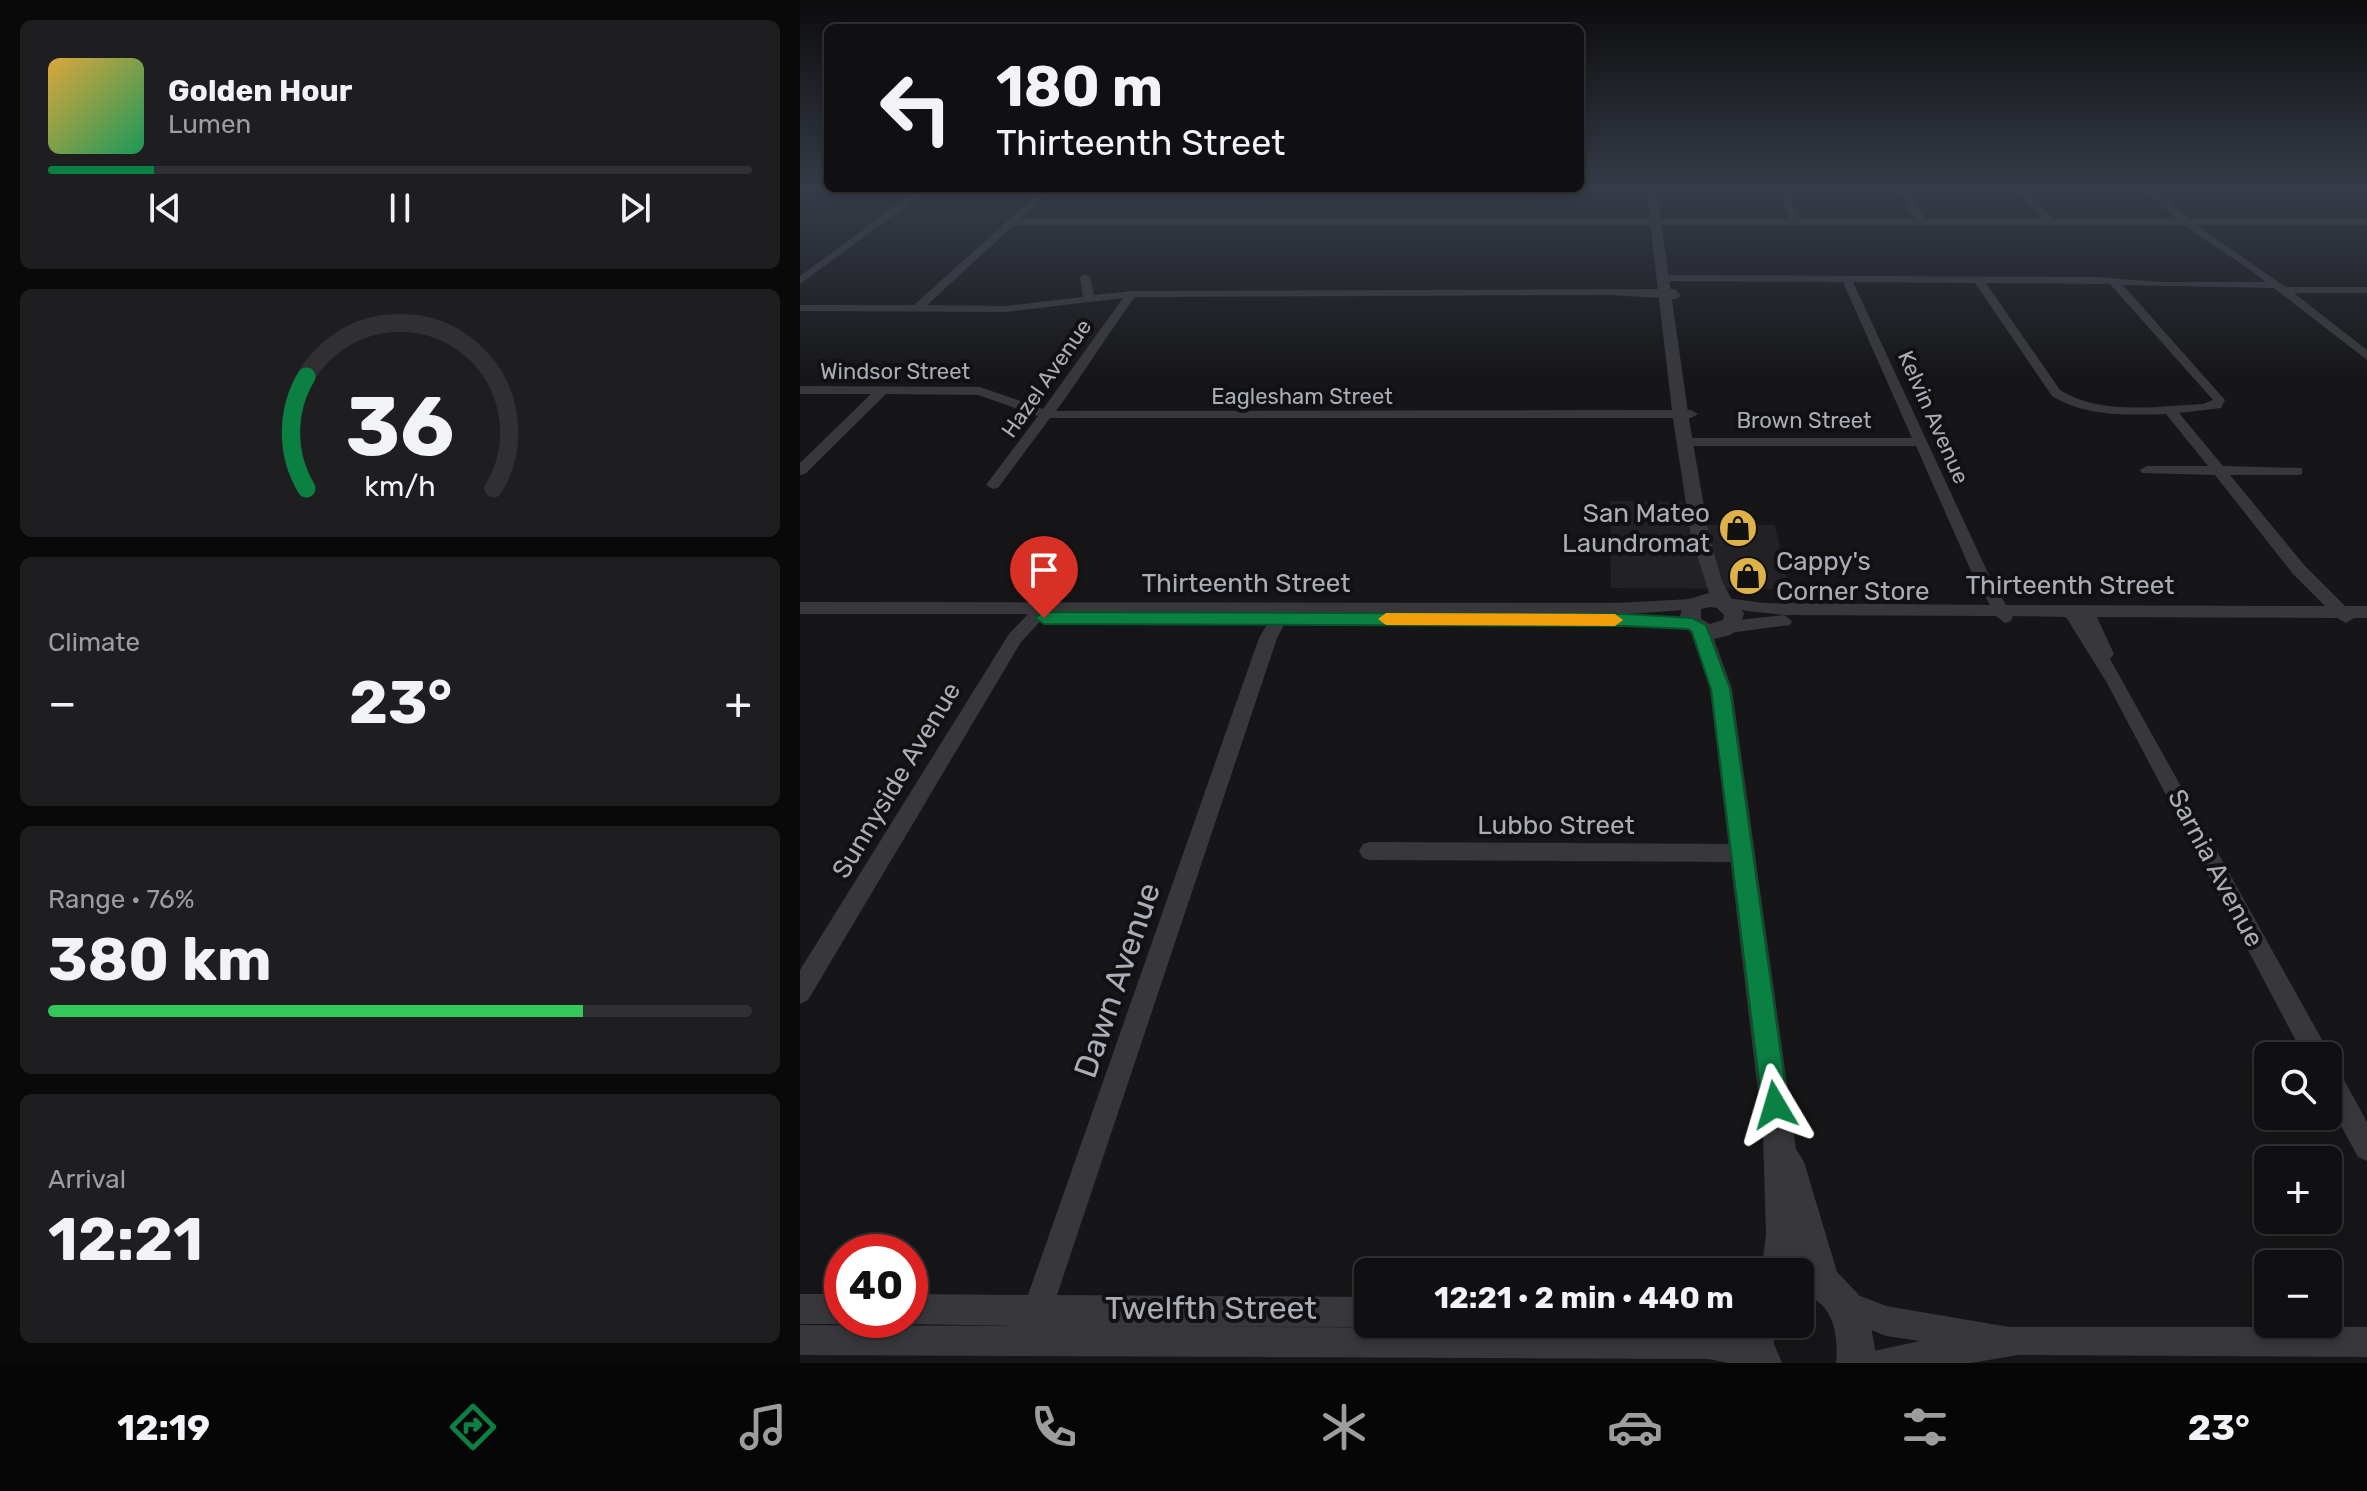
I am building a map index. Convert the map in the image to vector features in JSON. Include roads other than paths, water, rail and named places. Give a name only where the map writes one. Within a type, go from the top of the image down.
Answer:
[{"type":"street","points":[[800,281],[840,252]]},
{"type":"street","points":[[916,309],[980,252]]},
{"type":"street","points":[[1664,252],[1705,566],[1696,615],[1721,689],[1779,1134],[1783,1235],[1781,1258]]},
{"type":"street","points":[[2229,252],[2316,314],[2367,356]]},
{"type":"street","points":[[1085,277],[1089,298]]},
{"type":"street","points":[[800,308],[1022,308],[1132,294],[1615,294],[1718,280],[2114,282],[2367,296]]},
{"type":"street","name":"Kelvin Avenue","points":[[1847,280],[1999,616]]},
{"type":"street","points":[[1979,280],[2056,393],[2068,403],[2092,409],[2211,408],[2219,400],[2114,282]]},
{"type":"street","points":[[2282,290],[2367,290]]},
{"type":"street","points":[[2282,290],[2301,314],[2367,370]]},
{"type":"street","name":"Hazel Avenue","points":[[993,485],[1086,362],[1090,349],[1132,294]]},
{"type":"street","name":"Windsor Street","points":[[800,390],[989,392]]},
{"type":"street","points":[[800,471],[883,390]]},
{"type":"street","name":"Eaglesham Street","points":[[989,392],[1046,415],[1686,416]]},
{"type":"street","points":[[2169,409],[2299,570],[2344,618]]},
{"type":"street","name":"Brown Street","points":[[1688,442],[1921,442]]},
{"type":"street","points":[[2147,470],[2297,471]]},
{"type":"street","points":[[1705,566],[1734,618],[1728,628],[1721,689]]},
{"type":"street","points":[[1696,615],[1724,603]]},
{"type":"street","name":"Thirteenth Street","points":[[1724,603],[1764,609],[1999,616]]},
{"type":"street","name":"Thirteenth Street","points":[[800,608],[1028,618]]},
{"type":"street","name":"Thirteenth Street","points":[[1728,628],[1749,623],[1807,620],[1999,616],[2344,618],[2367,612]]},
{"type":"street","points":[[1696,615],[1714,632],[1728,628]]},
{"type":"street","name":"Thirteenth Street","points":[[800,618],[1646,620],[1696,615]]},
{"type":"street","name":"Sarnia Avenue","points":[[2080,616],[2309,1042]]},
{"type":"street","name":"Sunnyside Avenue","points":[[800,992],[1028,618]]},
{"type":"street","name":"Dawn Avenue","points":[[1026,1343],[1275,619]]},
{"type":"street","name":"Lubbo Street","points":[[1370,851],[1742,853]]},
{"type":"street","points":[[2342,1102],[2367,1148]]},
{"type":"street","points":[[1779,1134],[1822,1288],[1856,1336],[1855,1363]]},
{"type":"street","points":[[1822,1288],[1886,1321],[2018,1340],[2367,1342]]},
{"type":"street","points":[[800,1309],[824,1309]]},
{"type":"street","name":"Twelfth Street","points":[[928,1309],[1354,1312]]},
{"type":"street","points":[[1756,1338],[1762,1363]]},
{"type":"street","name":"Twelfth Street","points":[[800,1340],[1709,1344],[1725,1346],[1762,1363]]},
{"type":"street","points":[[1880,1363],[2018,1340]]},
{"type":"place","name":"San Mateo Laundromat","points":[[1738,528]]},
{"type":"place","name":"Cappy's Corner Store","points":[[1748,576]]}]
